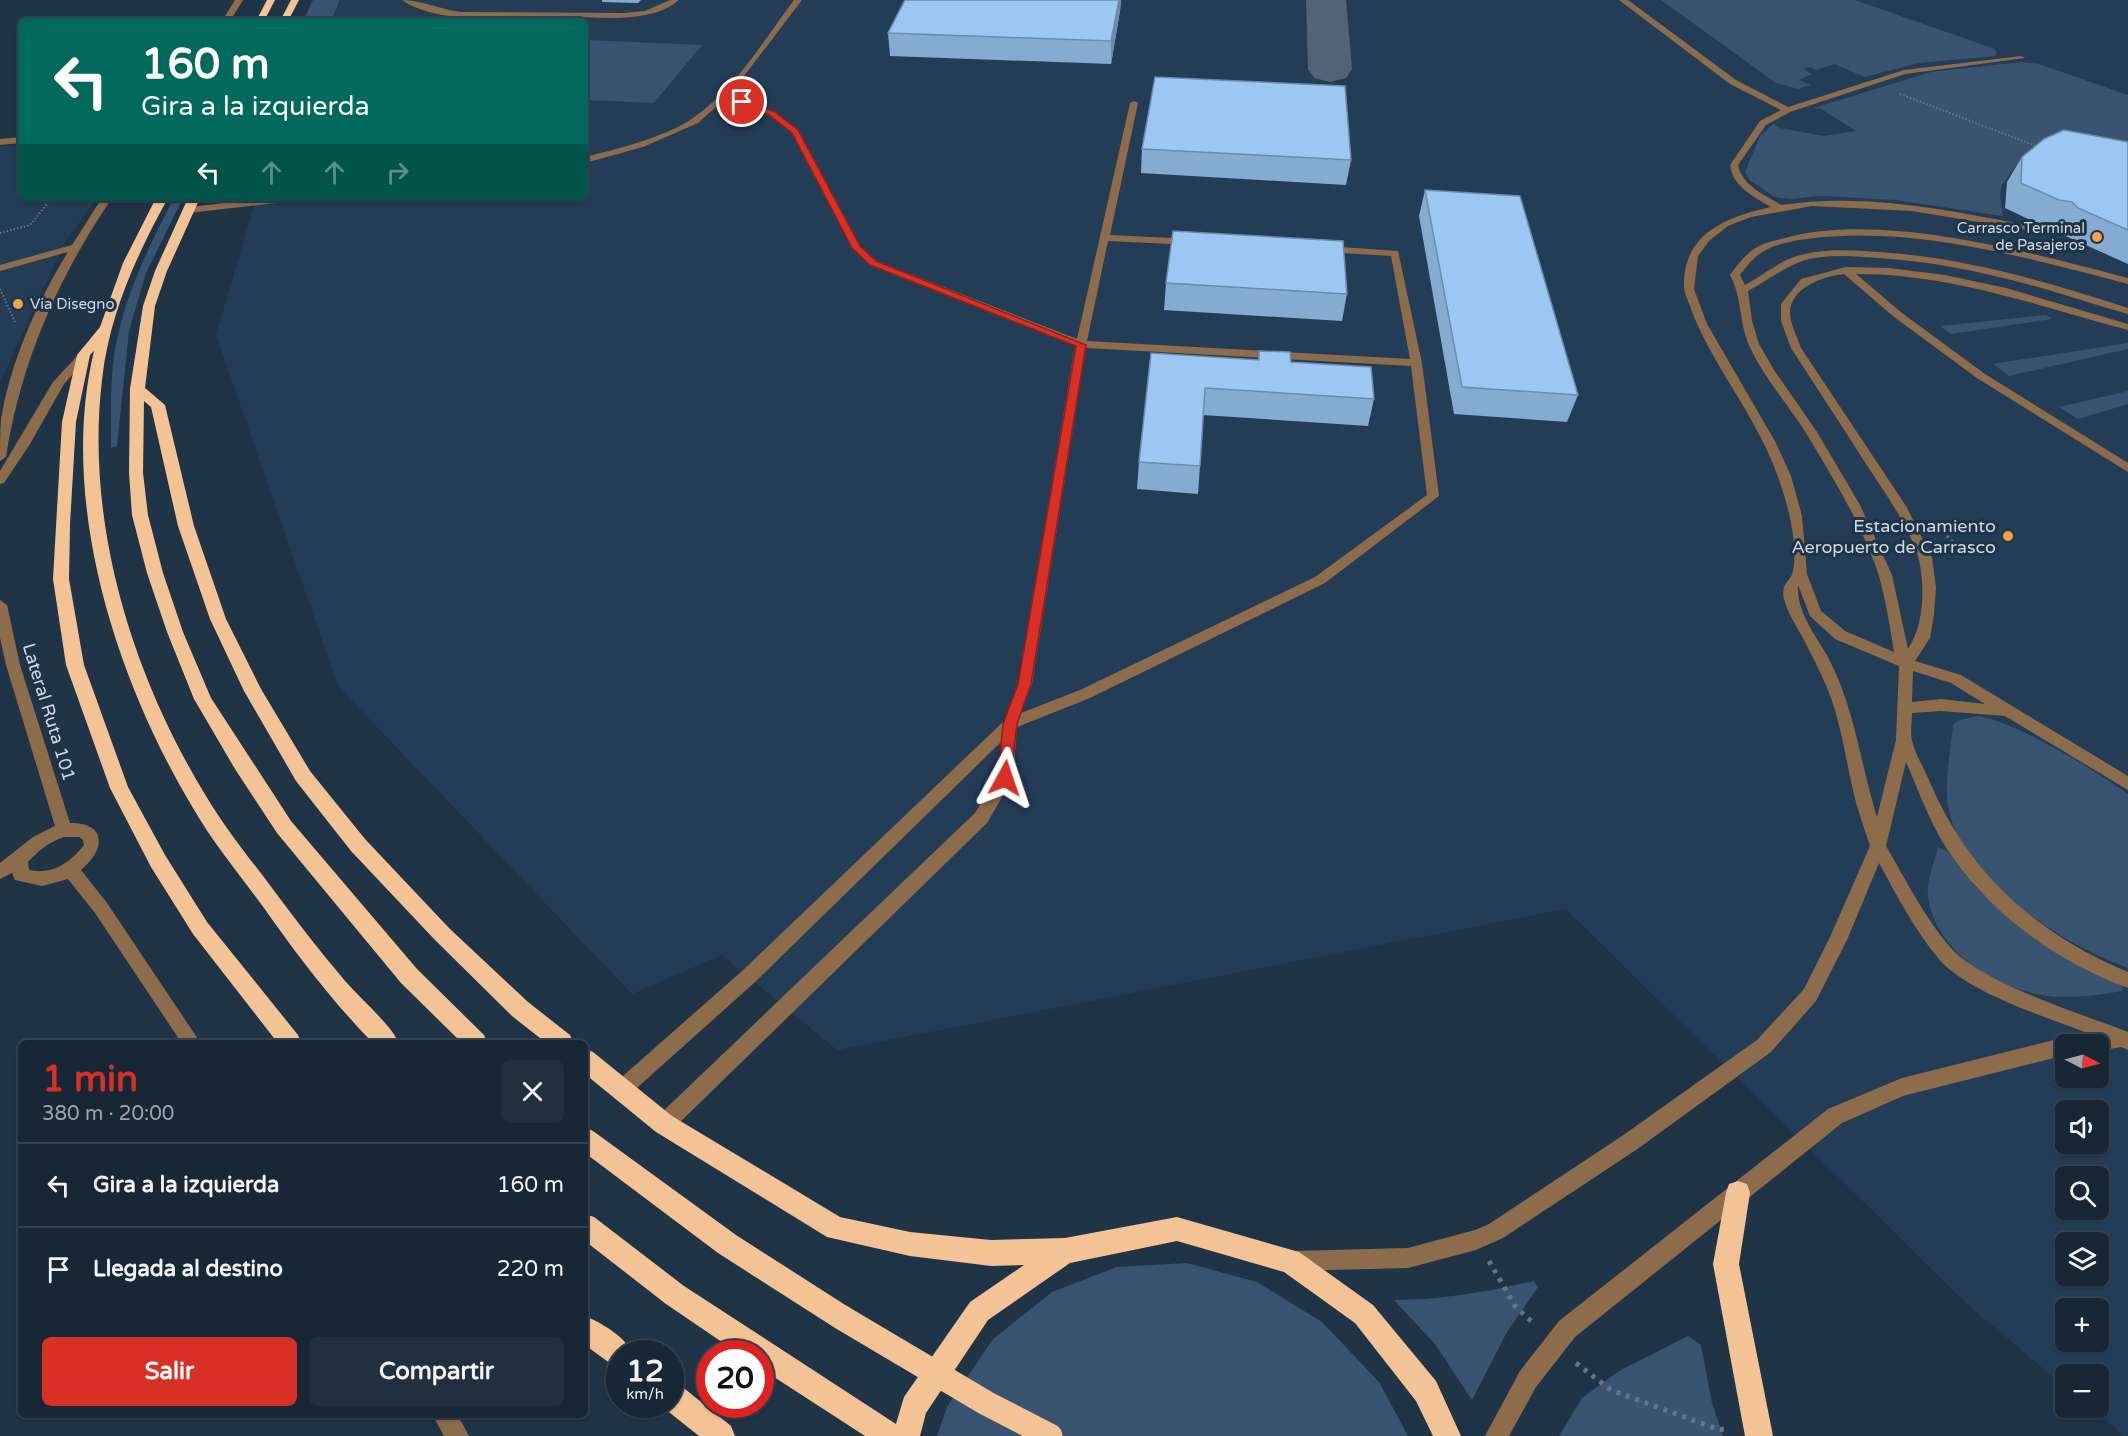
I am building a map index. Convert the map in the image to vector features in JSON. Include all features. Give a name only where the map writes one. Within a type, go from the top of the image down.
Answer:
[{"type":"highway","points":[[262,18],[271,0]]},
{"type":"highway","points":[[286,18],[295,0]]},
{"type":"highway","points":[[160,201],[119,284],[95,378],[91,419],[91,456],[97,525],[122,633],[138,678],[160,728],[193,793],[306,951],[385,1040]]},
{"type":"highway","points":[[192,204],[160,271],[149,306],[137,389],[135,416],[140,515],[155,573],[175,632],[203,699],[242,764],[284,826],[409,976],[474,1040]]},
{"type":"highway","points":[[107,327],[84,355],[69,422],[62,524],[61,579],[75,665],[119,788],[158,861],[200,928],[288,1040]]},
{"type":"highway","points":[[137,389],[158,405],[186,526],[218,619],[253,691],[303,776],[358,845],[442,934],[520,1009],[559,1040]]},
{"type":"highway","points":[[588,1062],[664,1124],[836,1228],[910,1244],[991,1253],[1065,1251],[1177,1229],[1290,1261],[1364,1314],[1426,1391],[1448,1436]]},
{"type":"highway","points":[[588,1141],[727,1244],[841,1317],[986,1403],[1050,1436]]},
{"type":"highway","points":[[1738,1193],[1726,1264],[1759,1435]]},
{"type":"highway","points":[[588,1228],[675,1295],[890,1436]]},
{"type":"highway","points":[[906,1436],[914,1407],[979,1311],[1065,1251]]},
{"type":"highway","points":[[588,1331],[606,1345]]},
{"type":"highway","points":[[684,1406],[721,1436]]},
{"type":"street","points":[[228,18],[239,0]]},
{"type":"street","points":[[406,0],[441,12],[477,16],[625,15],[659,9],[675,0]]},
{"type":"street","points":[[588,159],[640,145],[695,121],[726,94],[798,0]]},
{"type":"street","points":[[1623,0],[1733,82],[1787,110]]},
{"type":"street","points":[[1779,208],[1743,184],[1737,176],[1734,165],[1763,123],[1787,110],[1904,72],[2021,58]]},
{"type":"street","points":[[726,94],[772,114],[795,131],[857,248],[873,263],[1081,345],[1416,363]]},
{"type":"street","points":[[664,1124],[981,818],[1005,778],[1010,724],[1025,684],[1081,345],[1134,103]]},
{"type":"street","points":[[0,142],[18,140]]},
{"type":"street","points":[[0,457],[20,367],[42,312],[75,247],[105,201]]},
{"type":"street","points":[[192,204],[243,201]]},
{"type":"street","points":[[2054,233],[1912,208],[1823,203],[1779,208],[1748,215],[1725,224],[1706,239],[1693,256],[1689,289],[1702,324],[1770,443],[1785,476],[1796,522],[1800,549],[1800,574],[1815,613],[1840,635],[1906,663],[1956,679],[2128,784]]},
{"type":"street","points":[[1290,1261],[1407,1258],[1476,1240],[1496,1231],[1629,1143],[1764,1046],[1810,995],[1838,940],[1878,846],[1904,740],[1906,663],[1885,575],[1854,505],[1811,432],[1768,370],[1755,344],[1747,321],[1743,290],[1735,275],[1746,261],[1762,248],[1811,236],[1850,233],[1936,239],[1984,247],[2128,280]]},
{"type":"street","points":[[1104,238],[1209,243]]},
{"type":"street","points":[[0,268],[75,247]]},
{"type":"street","points":[[622,1089],[748,977],[1010,724],[1085,694],[1320,580],[1433,496],[1416,363],[1395,253],[1314,249]]},
{"type":"street","points":[[1743,290],[1758,283],[1779,266],[1801,258],[1818,254],[1879,254],[1920,258],[1986,270],[2128,311]]},
{"type":"street","points":[[1906,663],[1923,638],[1929,587],[1925,558],[1900,506],[1796,348],[1787,326],[1785,306],[1797,286],[1810,277],[1846,270],[1903,271],[1941,277],[2027,297],[2128,327]]},
{"type":"street","points":[[1846,270],[1898,315],[1981,376],[2128,468]]},
{"type":"street","points":[[0,480],[24,444],[59,382],[84,355]]},
{"type":"street","points":[[1800,574],[1791,584],[1790,596],[1800,622],[1823,662],[1839,700],[1851,738],[1861,790],[1878,846],[1917,916],[1945,954],[1971,975],[2016,996],[2125,1040]]},
{"type":"street","name":"Lateral Ruta 101","points":[[0,605],[6,665],[64,830]]},
{"type":"street","points":[[1905,708],[1941,705],[2008,711]]},
{"type":"street","points":[[1904,740],[1958,851],[2000,900],[2055,942],[2110,974],[2128,980]]},
{"type":"street","points":[[0,872],[20,867],[44,879],[72,871],[83,861],[92,846],[91,837],[82,830],[64,830],[50,834],[33,844],[20,867],[0,881]]},
{"type":"street","points":[[72,871],[100,908],[190,1040]]},
{"type":"street","points":[[2109,1042],[2125,1040]]},
{"type":"street","points":[[1496,1436],[1528,1379],[1567,1329],[1835,1116],[1902,1087],[2055,1049]]},
{"type":"street","points":[[446,1418],[458,1436]]},
{"type":"path","points":[[1871,82],[2044,149]]},
{"type":"path","points":[[0,233],[30,225],[50,201]]},
{"type":"path","points":[[0,289],[17,328]]},
{"type":"path","points":[[1947,536],[1968,557]]},
{"type":"path","points":[[1476,1240],[1515,1306],[1554,1346],[1611,1390],[1717,1429],[1759,1435]]},
{"type":"shaded area","points":[[313,0],[340,0],[332,18],[304,18]]},
{"type":"shaded area","points":[[340,0],[2128,0],[2128,1436],[2124,1436],[2103,1418],[2109,1418],[2109,1364],[2055,1364],[2055,1379],[1968,1305],[1566,909],[837,1050],[722,955],[632,994],[338,686],[216,335],[255,201],[588,201],[588,18],[332,18]]},
{"type":"shaded area","points":[[1661,0],[1855,0],[1992,48],[1997,52],[1995,56],[1919,63],[1865,77],[1834,64],[1816,70],[1810,67],[1803,69],[1812,74],[1799,80],[1811,85],[1798,89],[1776,83]]},
{"type":"shaded area","points":[[588,40],[702,45],[654,103],[588,100]]},
{"type":"shaded area","points":[[2022,62],[2039,64],[2128,95],[2128,153],[2032,156],[2016,166],[2002,185],[2000,194],[2003,216],[1896,200],[1822,196],[1790,199],[1775,197],[1751,181],[1745,172],[1760,136],[1773,124],[1780,128],[1824,136],[1856,131],[1821,109],[1813,108],[1931,72]]},
{"type":"shaded area","name":"Via Disegno","points":[[18,145],[18,201],[95,201],[65,242],[0,382],[0,147]]},
{"type":"shaded area","points":[[172,201],[182,201],[146,273],[129,331],[117,446],[111,448],[112,375],[116,343],[128,300]]},
{"type":"shaded area","points":[[2046,315],[2052,319],[1951,334],[1940,326]]},
{"type":"shaded area","points":[[2128,343],[2128,349],[2009,376],[1993,364]]},
{"type":"shaded area","points":[[2128,391],[2128,404],[2078,419],[2059,407]]},
{"type":"shaded area","points":[[1979,716],[2015,728],[2035,738],[2076,760],[2128,794],[2128,968],[2101,957],[2043,924],[1989,879],[1968,854],[1954,826],[1947,797],[1948,770],[1953,724],[1963,719]]},
{"type":"shaded area","points":[[1938,847],[1947,851],[1979,891],[2039,941],[2071,962],[2122,985],[2123,991],[2064,997],[2042,995],[2020,990],[1978,969],[1959,954],[1944,937],[1934,918],[1928,890]]},
{"type":"shaded area","points":[[1187,1263],[1257,1282],[1322,1322],[1379,1382],[1408,1436],[937,1436],[947,1407],[993,1339],[1052,1292],[1117,1267]]},
{"type":"shaded area","points":[[1534,1281],[1538,1287],[1507,1332],[1472,1400],[1435,1344],[1394,1300],[1464,1295]]},
{"type":"shaded area","points":[[1688,1336],[1701,1345],[1712,1403],[1723,1436],[1559,1436],[1582,1398],[1619,1371]]},
{"type":"building","points":[[905,0],[1119,0],[1111,41],[888,33]]},
{"type":"building","points":[[1155,77],[1345,86],[1351,160],[1142,149]]},
{"type":"building","points":[[2064,130],[2128,142],[2128,230],[2078,208],[2072,202],[2059,200],[2021,183],[2022,157],[2044,139]]},
{"type":"building","points":[[1425,190],[1520,196],[1578,395],[1462,387]]},
{"type":"building","points":[[1173,231],[1343,241],[1347,294],[1166,283]]},
{"type":"building","points":[[1259,351],[1290,352],[1291,362],[1371,367],[1374,399],[1205,388],[1200,466],[1139,462],[1151,353],[1259,360]]},
{"type":"taxiway","points":[[1326,0],[1330,69]]},
{"type":"place","name":"Carrasco Terminal de Pasajeros","points":[[2097,237]]},
{"type":"place","name":"Via Disegno","points":[[18,304]]},
{"type":"place","name":"Estacionamiento Aeropuerto de Carrasco","points":[[2008,536]]},
{"type":"route","points":[[742,102],[772,114],[795,131],[857,248],[873,263],[1081,345],[1025,684],[1010,724],[1005,778]]}]
